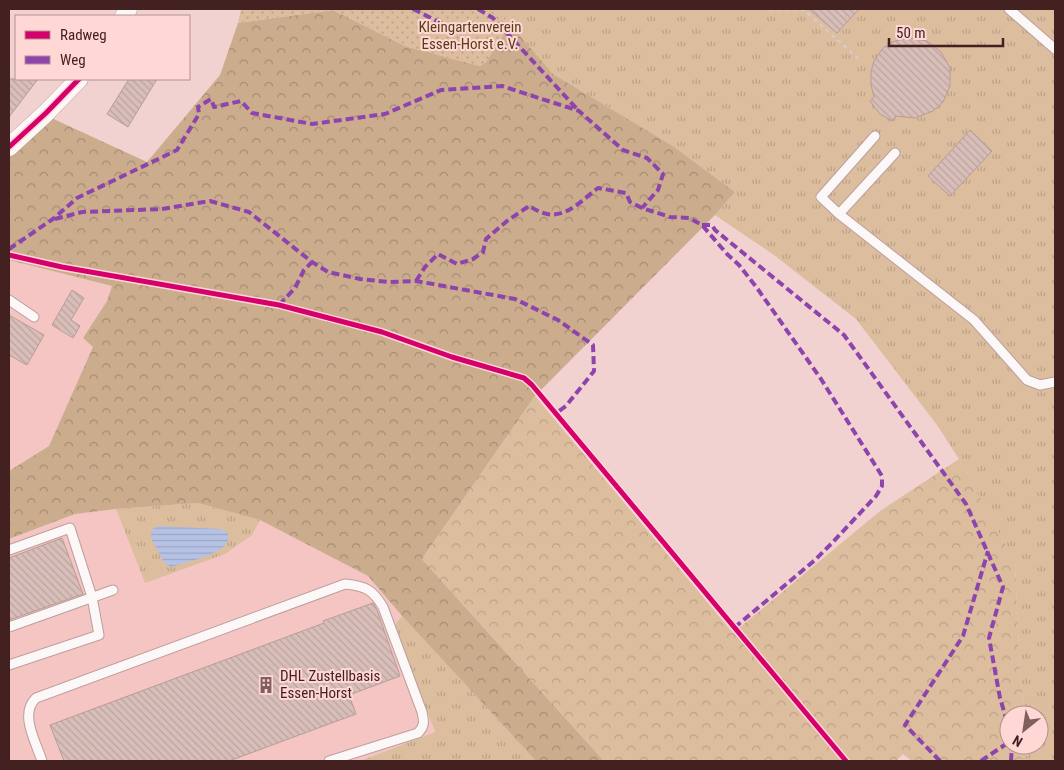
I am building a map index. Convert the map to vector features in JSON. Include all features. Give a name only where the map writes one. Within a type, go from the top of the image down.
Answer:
[{"type":"street","points":[[9,147],[78,80]]},
{"type":"lane","points":[[1009,9],[1055,49]]},
{"type":"lane","points":[[875,136],[821,197],[839,214],[974,320],[1027,380],[1040,385],[1055,382]]},
{"type":"lane","points":[[839,214],[895,153]]},
{"type":"lane","points":[[9,300],[34,317]]},
{"type":"lane","points":[[9,550],[70,528],[92,597],[99,635],[9,666]]},
{"type":"lane","points":[[42,761],[28,719],[30,703],[36,698],[345,584],[359,585],[376,595],[383,608],[422,712],[423,727],[418,733],[329,761]]},
{"type":"lane","points":[[9,627],[113,590]]},
{"type":"path","points":[[769,10],[804,10],[860,60]]},
{"type":"shaded area","points":[[9,260],[112,286],[107,301],[83,338],[94,346],[49,446],[9,471]]},
{"type":"shaded area","points":[[116,509],[145,583],[252,535],[260,520],[368,576],[402,616],[395,625],[435,732],[360,761],[9,761],[9,539],[75,514]]},
{"type":"green space","name":"Kleingartenverein Essen-Horst e.V.","points":[[241,9],[491,9],[510,24],[486,62],[480,66],[405,46],[333,10],[238,23]]},
{"type":"green space","points":[[491,9],[1055,9],[1055,761],[1019,761],[1027,755],[1049,755],[1049,705],[1024,705],[1020,675],[1015,563],[959,459],[937,425],[856,319],[774,255],[715,215],[735,192],[673,146],[553,74],[510,24]]},
{"type":"green space","points":[[333,10],[405,46],[480,66],[486,62],[510,24],[553,74],[673,146],[735,192],[715,215],[535,396],[422,559],[604,761],[536,761],[402,616],[368,576],[260,520],[198,503],[116,509],[75,514],[9,539],[9,471],[49,446],[93,347],[83,338],[107,301],[112,286],[9,260],[9,148],[45,115],[147,162],[220,75],[238,23]]},
{"type":"green space","points":[[535,396],[733,633],[880,511],[959,459],[1015,562],[1020,675],[1024,705],[999,705],[999,755],[1027,755],[1019,761],[912,761],[903,754],[896,761],[604,761],[422,559]]},
{"type":"green space","points":[[198,503],[260,520],[252,535],[225,554],[145,583],[116,509]]},
{"type":"green space","points":[[402,616],[536,761],[360,761],[435,732],[395,625]]},
{"type":"water","points":[[159,526],[221,529],[228,533],[228,540],[224,546],[207,556],[172,567],[165,564],[152,540],[152,529]]},
{"type":"building","points":[[809,9],[859,9],[837,33]]},
{"type":"building","points":[[908,38],[927,41],[941,52],[950,68],[950,86],[943,102],[933,111],[915,118],[896,116],[892,121],[880,114],[870,101],[874,97],[871,85],[871,72],[874,61],[883,48],[895,41]]},
{"type":"building","points":[[9,79],[37,80],[9,117]]},
{"type":"building","points":[[128,80],[156,80],[128,127],[107,114]]},
{"type":"building","points":[[970,130],[992,151],[950,196],[928,176]]},
{"type":"building","points":[[72,290],[84,298],[71,320],[80,326],[73,338],[52,325]]},
{"type":"building","points":[[9,315],[44,335],[27,365],[9,355]]},
{"type":"building","points":[[62,538],[83,594],[9,620],[9,558]]},
{"type":"building","name":"DHL Zustellbasis Essen-Horst","points":[[373,603],[400,676],[349,695],[356,714],[229,761],[64,761],[50,725]]},
{"type":"marked path","points":[[413,9],[449,27]]},
{"type":"marked path","points":[[478,9],[493,18],[577,109]]},
{"type":"marked path","points":[[9,249],[53,219],[77,198],[177,150],[199,114],[198,107],[211,99],[214,107],[241,101],[252,113],[312,124],[385,114],[441,90],[502,86],[579,111],[623,150],[647,158],[663,174],[658,190],[642,208]]},
{"type":"marked path","points":[[416,281],[425,267],[438,254],[457,264],[473,259],[483,252],[486,239],[529,206],[545,213],[561,213],[574,207],[598,188],[626,193],[630,202],[642,208],[670,217],[689,218],[702,225],[739,265],[821,379],[882,476],[882,486],[876,496],[815,560],[734,628]]},
{"type":"marked path","points":[[55,219],[82,212],[162,209],[210,201],[249,212],[312,262],[328,272],[360,279],[389,282],[416,281],[515,299],[558,320],[593,345],[594,371],[566,406],[555,414]]},
{"type":"marked path","points":[[702,225],[712,225],[715,230],[844,335],[966,504],[1003,587],[989,638],[1002,705]]},
{"type":"marked path","points":[[279,305],[295,288],[304,270],[312,262]]},
{"type":"marked path","points":[[940,761],[905,725],[963,636],[988,551]]},
{"type":"marked path","points":[[981,761],[999,749]]},
{"type":"marked path","points":[[1011,755],[1011,761]]},
{"type":"cycle path","points":[[9,147],[78,80]]},
{"type":"cycle path","points":[[9,255],[62,267],[279,305],[382,332],[452,357],[524,378],[532,385],[846,761]]},
{"type":"place","name":"DHL Zustellbasis Essen-Horst","points":[[266,685]]}]
